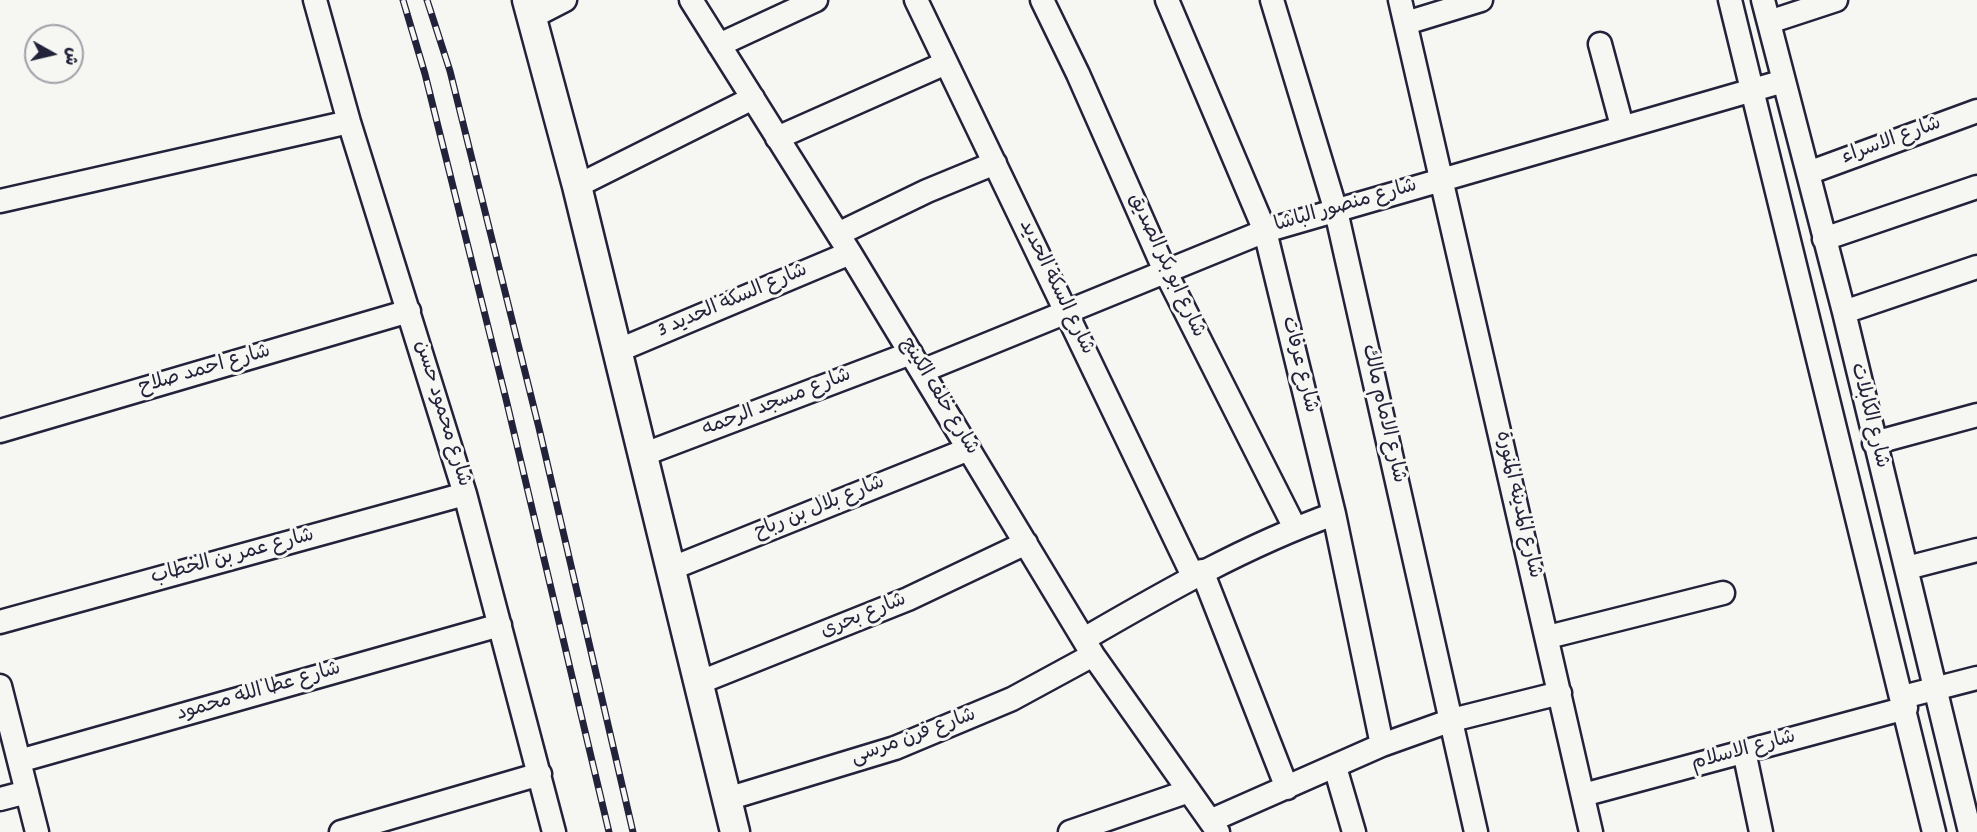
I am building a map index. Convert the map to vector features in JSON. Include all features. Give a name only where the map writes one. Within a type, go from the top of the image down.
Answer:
[{"type":"street","name":"شارع محمود حسن","points":[[315,0],[350,122],[465,494],[554,832]]},
{"type":"street","points":[[565,0],[530,9],[577,186],[735,832]]},
{"type":"street","name":"شارع خلف الكينج","points":[[691,0],[844,244],[1088,647],[1215,826]]},
{"type":"street","points":[[719,45],[816,0]]},
{"type":"street","name":"شارع السكة الحديد","points":[[916,0],[1066,311],[1198,574],[1287,788]]},
{"type":"street","name":"شارع ابو بكر الصديق","points":[[1042,0],[1078,74],[1165,272],[1295,528]]},
{"type":"street","name":"شارع عرفات","points":[[1167,0],[1265,231],[1334,514],[1382,746]]},
{"type":"street","name":"شارع الامام مالك","points":[[1272,0],[1336,211],[1476,832]]},
{"type":"street","name":"شارع المدينه المنورة","points":[[1400,0],[1591,832]]},
{"type":"street","points":[[1406,23],[1481,0]]},
{"type":"street","name":"شارع الكابلات","points":[[1731,0],[1905,703],[1934,832]]},
{"type":"street","name":"شارع الكابلات","points":[[1763,0],[1844,312],[1970,832]]},
{"type":"street","points":[[1769,22],[1836,0]]},
{"type":"street","points":[[1600,44],[1622,126]]},
{"type":"street","points":[[777,138],[946,63]]},
{"type":"street","name":"شارع منصور الباشا","points":[[916,362],[1066,311],[1265,231],[1784,81]]},
{"type":"street","points":[[577,186],[753,98]]},
{"type":"street","name":"شارع الاسراء","points":[[1808,173],[1977,111]]},
{"type":"street","points":[[0,201],[350,122]]},
{"type":"street","name":"شارع السكة الحديد 3","points":[[617,351],[844,244],[927,191],[995,163]]},
{"type":"street","points":[[1824,238],[1977,187]]},
{"type":"street","points":[[1844,312],[1977,267]]},
{"type":"street","name":"شارع احمد صلاح","points":[[0,431],[409,311]]},
{"type":"street","name":"شارع مسجد الرحمه","points":[[642,455],[916,362]]},
{"type":"street","points":[[1874,443],[1977,415]]},
{"type":"street","name":"شارع بلال بن رباح","points":[[670,569],[969,449]]},
{"type":"street","name":"شارع عمر بن الخطاب","points":[[0,622],[465,494]]},
{"type":"street","name":"شارع فرن مرسى","points":[[727,800],[895,748],[1012,699],[1198,574],[1295,528],[1334,514]]},
{"type":"street","name":"شارع بحرى","points":[[698,683],[908,599],[1026,543]]},
{"type":"street","points":[[1907,568],[1977,550]]},
{"type":"street","points":[[1548,637],[1723,593]]},
{"type":"street","name":"شارع عطا الله محمود","points":[[19,761],[500,625]]},
{"type":"street","name":"شارع الاسلام","points":[[1583,795],[1744,752],[1905,703],[1935,689],[1977,678]]},
{"type":"street","points":[[0,686],[37,832]]},
{"type":"street","points":[[1215,826],[1287,788],[1382,746],[1452,720],[1560,693]]},
{"type":"street","points":[[1744,752],[1761,832]]},
{"type":"street","points":[[1335,767],[1354,832]]},
{"type":"street","points":[[340,832],[540,774]]},
{"type":"street","points":[[1070,832],[1189,790]]},
{"type":"street","points":[[0,799],[27,792]]},
{"type":"railway","points":[[403,0],[425,74],[506,399],[609,832]]},
{"type":"railway","points":[[427,0],[450,71],[539,428],[633,832]]}]
